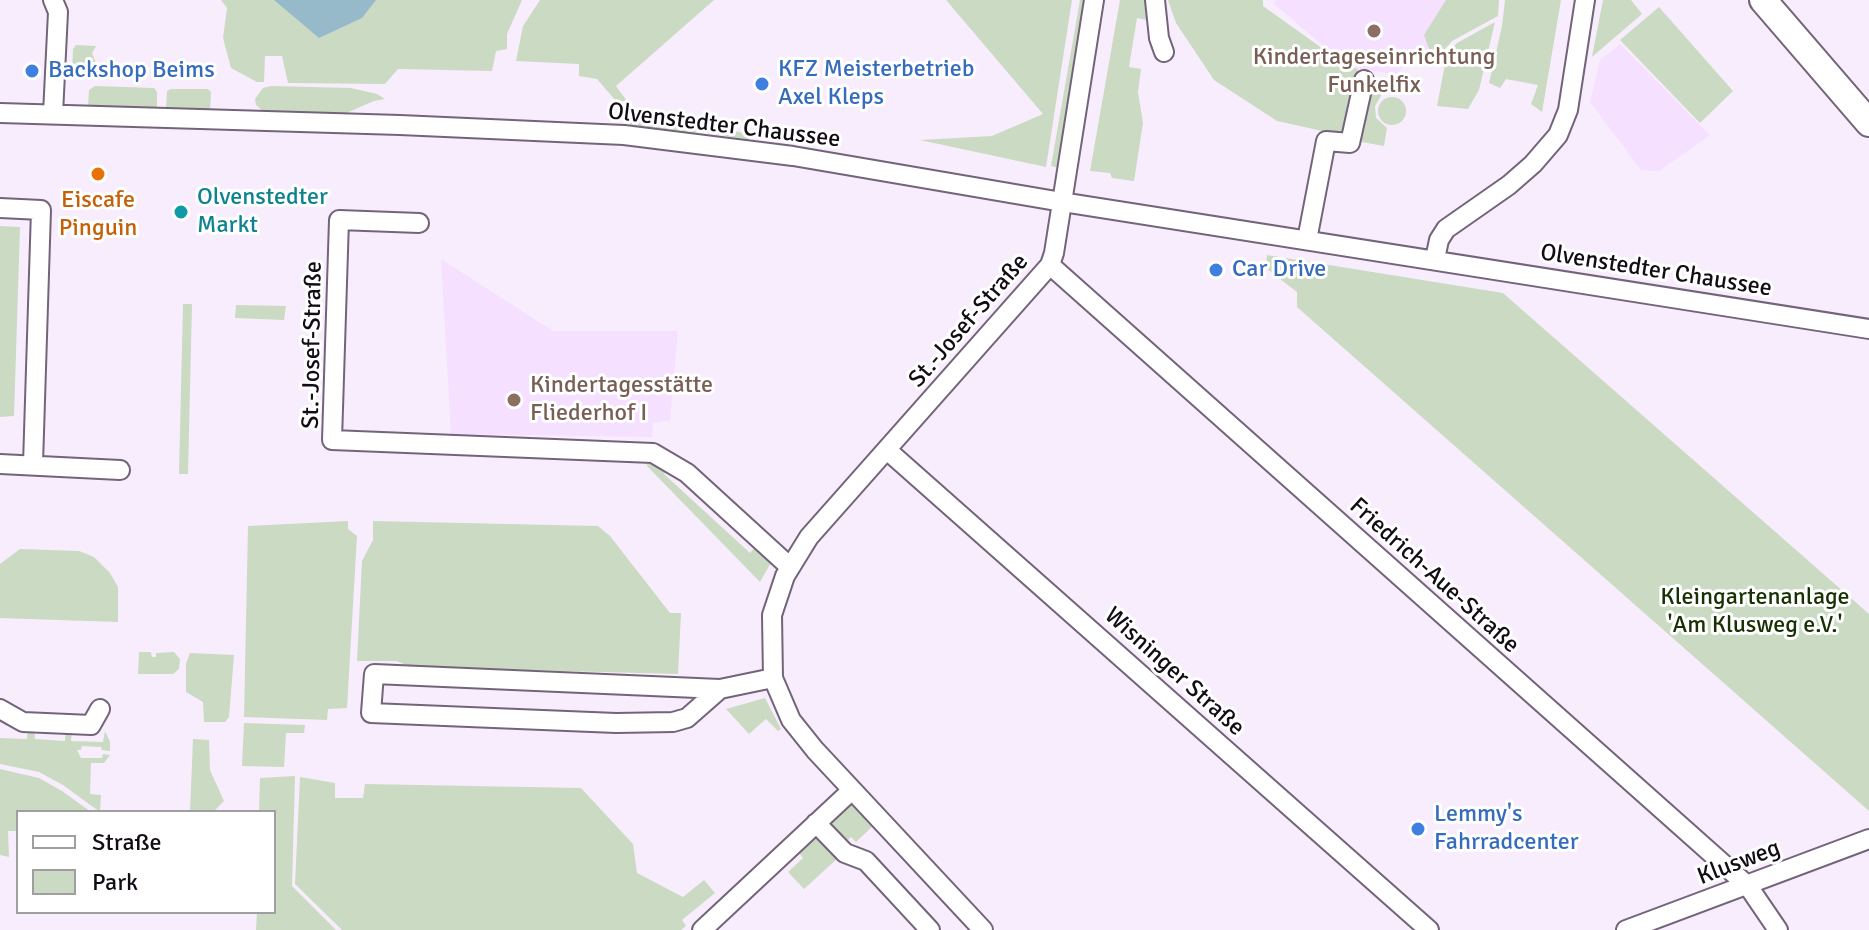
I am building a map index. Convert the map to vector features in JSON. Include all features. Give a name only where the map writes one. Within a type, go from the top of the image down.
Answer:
[{"type":"main road","points":[[1763,0],[1869,123]]},
{"type":"street","points":[[53,0],[58,12],[53,114]]},
{"type":"street","name":"St.-Josef-Straße","points":[[983,930],[794,725],[773,678],[772,615],[780,585],[809,537],[1050,265],[1094,0]]},
{"type":"street","points":[[1155,0],[1159,38],[1164,52]]},
{"type":"street","points":[[1435,259],[1439,240],[1446,229],[1509,185],[1533,164],[1558,135],[1568,110],[1585,0]]},
{"type":"street","points":[[1307,240],[1326,141],[1350,143],[1364,80]]},
{"type":"street","name":"Olvenstedter Chaussee","points":[[0,113],[624,135],[793,156],[1062,202],[1869,329]]},
{"type":"street","points":[[0,208],[41,210],[33,464]]},
{"type":"street","name":"St.-Josef-Straße","points":[[419,223],[339,220],[332,440],[653,453],[687,473],[790,567]]},
{"type":"street","name":"Friedrich-Aue-Straße","points":[[1050,265],[1748,886],[1778,930]]},
{"type":"street","name":"Wisninger Straße","points":[[887,450],[1429,930]]},
{"type":"street","points":[[0,464],[120,470]]},
{"type":"street","points":[[720,689],[687,718],[673,722],[616,723],[371,713],[374,674],[720,689],[773,678]]},
{"type":"street","points":[[0,709],[23,722],[91,725],[100,709]]},
{"type":"street","points":[[702,930],[852,790]]},
{"type":"street","points":[[816,823],[845,853],[866,861],[930,930]]},
{"type":"street","name":"Klusweg","points":[[1626,930],[1869,839]]},
{"type":"shaded area","name":"Kindertageseinrichtung Funkelfix","points":[[1275,0],[1485,0],[1445,13],[1441,53],[1419,49],[1412,66],[1405,63],[1397,75],[1347,66],[1274,4]]},
{"type":"shaded area","points":[[1620,44],[1710,135],[1659,171],[1641,170],[1590,102],[1600,60]]},
{"type":"shaded area","points":[[441,259],[553,331],[678,331],[670,420],[653,423],[652,437],[451,434]]},
{"type":"green space","points":[[221,0],[522,0],[507,34],[507,49],[496,51],[492,71],[398,69],[385,84],[288,83],[282,56],[265,56],[264,82],[257,82],[231,68],[223,38],[227,8]]},
{"type":"green space","points":[[540,0],[714,0],[616,86],[627,101],[616,101],[597,79],[579,76],[579,64],[516,61],[523,26]]},
{"type":"green space","points":[[946,0],[1072,0],[1046,167],[920,140],[992,136],[1043,114]]},
{"type":"green space","points":[[1080,0],[1087,0],[1059,168],[1051,166]]},
{"type":"green space","points":[[1120,0],[1150,0],[1147,20],[1137,18],[1129,67],[1141,69],[1138,92],[1143,123],[1134,181],[1112,178],[1110,173],[1090,171]]},
{"type":"green space","points":[[1168,0],[1263,0],[1263,6],[1347,66],[1358,69],[1348,127],[1336,134],[1277,121],[1214,80],[1176,23]]},
{"type":"green space","points":[[1446,0],[1499,0],[1498,16],[1452,41],[1444,50],[1429,49],[1424,35]]},
{"type":"green space","points":[[1505,0],[1561,0],[1542,112],[1531,104],[1538,85],[1506,79],[1500,88],[1489,83]]},
{"type":"green space","points":[[1603,0],[1631,0],[1642,14],[1592,57]]},
{"type":"green space","points":[[1659,7],[1733,91],[1700,123],[1620,40]]},
{"type":"green space","points":[[1495,22],[1479,90],[1468,109],[1437,106],[1447,54],[1457,43]]},
{"type":"green space","points":[[76,45],[96,46],[92,53],[96,63],[111,63],[111,66],[140,64],[140,79],[81,77],[72,73],[73,49]]},
{"type":"green space","points":[[95,86],[154,88],[157,92],[157,109],[88,107],[89,90]]},
{"type":"green space","points":[[1383,86],[1393,90],[1382,94],[1375,106],[1376,118],[1387,128],[1384,146],[1356,141],[1366,94]]},
{"type":"green space","points":[[263,88],[351,88],[385,99],[344,114],[264,112],[256,105],[255,99]]},
{"type":"green space","points":[[208,89],[211,92],[210,112],[166,110],[167,91]]},
{"type":"green space","points":[[1392,97],[1402,101],[1406,111],[1402,121],[1392,125],[1382,121],[1378,111],[1382,101]]},
{"type":"green space","points":[[621,113],[751,134],[749,140],[696,131],[692,136],[633,128]]},
{"type":"green space","points":[[0,226],[20,227],[14,416],[0,417]]},
{"type":"green space","name":"Kleingartenanlage 'Am Klusweg e.V.'","points":[[1267,255],[1503,293],[1869,614],[1869,811],[1297,307],[1297,292],[1266,268]]},
{"type":"green space","points":[[183,304],[192,304],[188,474],[179,474]]},
{"type":"green space","points":[[236,305],[286,306],[284,320],[235,318]]},
{"type":"green space","points":[[648,459],[669,467],[664,474],[750,553],[758,544],[773,559],[760,582],[647,466]]},
{"type":"green space","points":[[348,521],[348,529],[357,536],[347,708],[328,709],[327,720],[244,717],[248,526]]},
{"type":"green space","points":[[373,521],[598,526],[610,536],[670,613],[681,613],[678,674],[410,667],[397,661],[357,661],[362,561],[373,540]]},
{"type":"green space","points":[[20,549],[79,551],[94,557],[110,573],[118,587],[118,622],[0,618],[0,564]]},
{"type":"green space","points":[[139,652],[151,652],[152,657],[156,657],[156,653],[174,652],[180,659],[179,669],[173,674],[138,674]]},
{"type":"green space","points":[[190,653],[234,655],[229,717],[225,722],[204,722],[203,702],[186,692],[186,664]]},
{"type":"green space","points":[[765,698],[781,729],[778,731],[766,719],[749,734],[726,709]]},
{"type":"green space","points":[[244,723],[305,725],[304,733],[286,733],[284,767],[242,766]]},
{"type":"green space","points":[[28,728],[34,728],[35,739],[65,741],[66,729],[72,730],[71,741],[103,742],[105,731],[110,751],[82,746],[81,750],[77,750],[81,758],[110,755],[104,763],[91,763],[90,794],[101,795],[100,810],[39,772],[0,764],[0,738],[27,739]]},
{"type":"green space","points":[[193,739],[209,740],[210,770],[224,801],[215,810],[190,810]]},
{"type":"green space","points":[[0,769],[39,778],[88,810],[16,810],[16,831],[8,831],[9,857],[0,855]]},
{"type":"green space","points":[[295,776],[292,886],[336,930],[256,930],[257,914],[276,914],[276,810],[259,810],[260,778]]},
{"type":"green space","points":[[300,777],[335,783],[335,798],[363,798],[365,784],[581,788],[633,844],[637,873],[683,897],[704,880],[715,893],[682,920],[686,926],[681,930],[342,930],[295,884]]},
{"type":"green space","points":[[846,805],[856,805],[874,825],[856,842],[851,837],[844,844],[831,830],[832,819]]},
{"type":"green space","points":[[822,836],[840,856],[804,889],[788,872],[803,858],[797,850],[810,838]]},
{"type":"water","points":[[274,0],[376,0],[362,18],[319,38]]},
{"type":"place","name":"Kindertageseinrichtung Funkelfix","points":[[1374,31]]},
{"type":"place","name":"Backshop Beims","points":[[32,71]]},
{"type":"place","name":"KFZ Meisterbetrieb Axel Kleps","points":[[762,84]]},
{"type":"place","name":"Eiscafe Pinguin","points":[[98,174]]},
{"type":"place","name":"Olvenstedter Markt","points":[[181,212]]},
{"type":"place","name":"Car Drive","points":[[1216,270]]},
{"type":"place","name":"Kindertagesstätte Fliederhof I","points":[[514,400]]},
{"type":"place","name":"Lemmy's Fahrradcenter","points":[[1418,829]]}]
